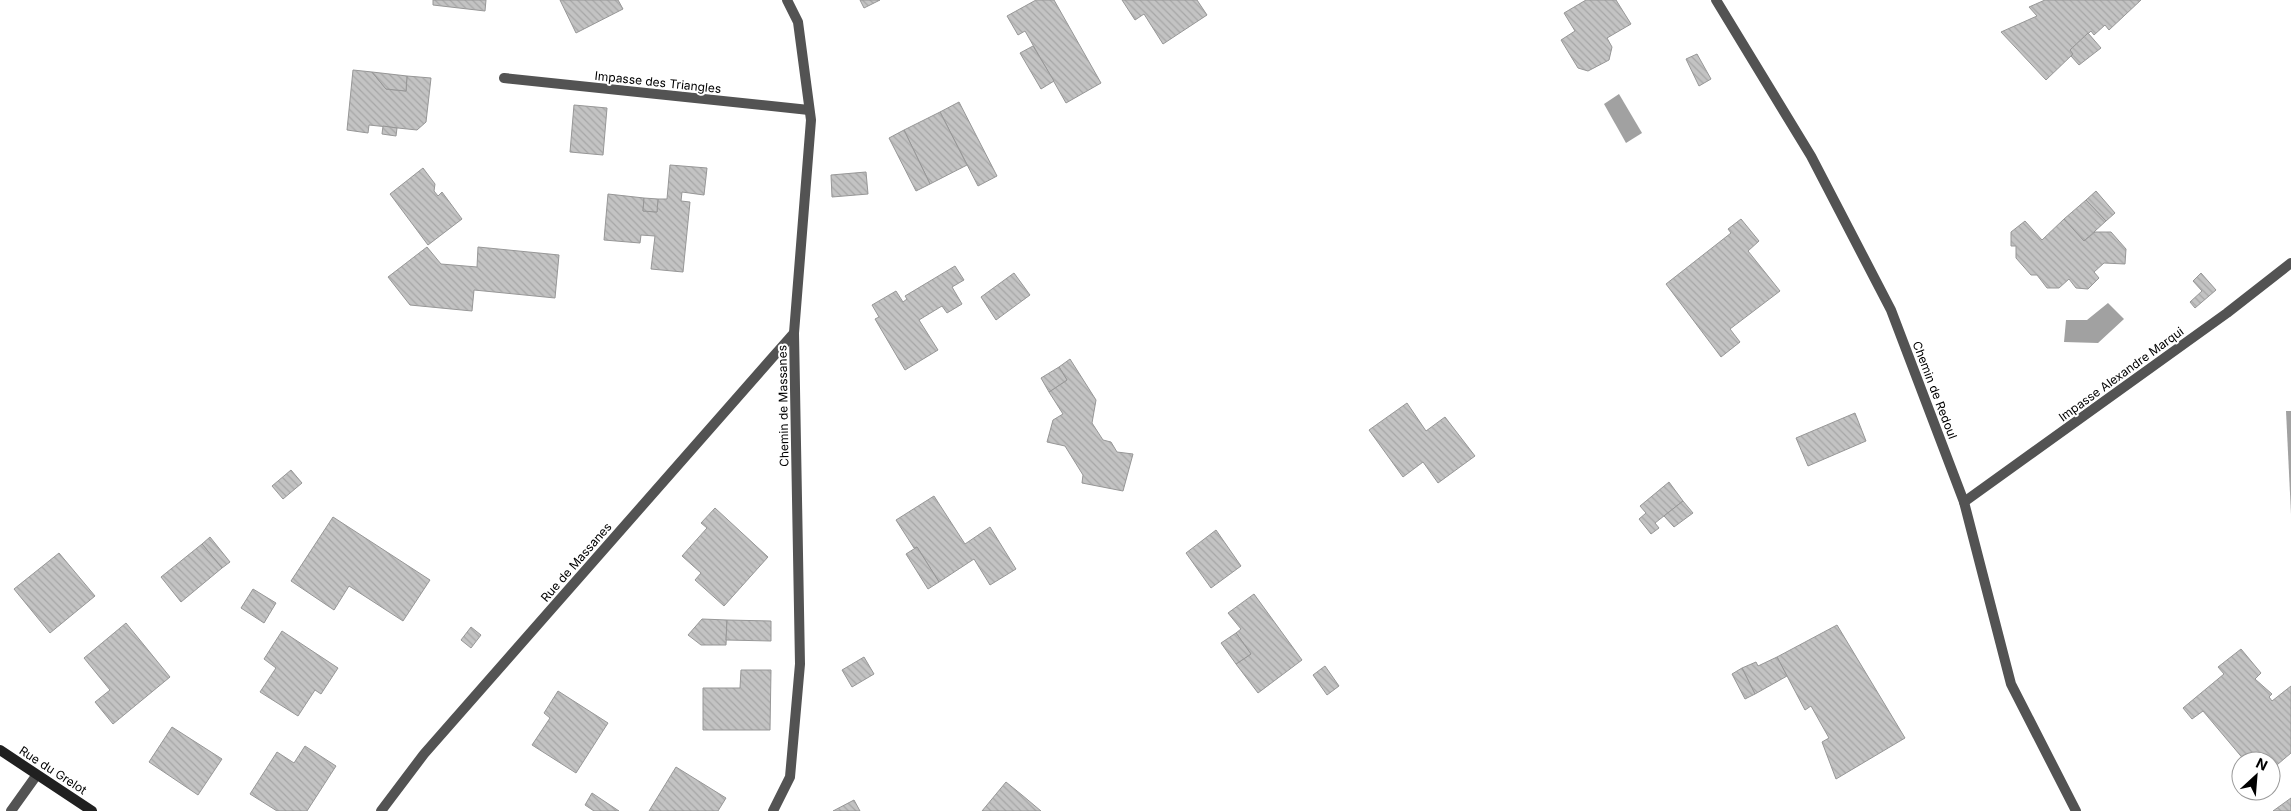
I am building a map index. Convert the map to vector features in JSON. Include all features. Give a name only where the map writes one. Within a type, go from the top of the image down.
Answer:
[{"type":"street","name":"Chemin de Massanes","points":[[773,811],[790,777],[800,664],[794,333],[811,120],[798,22],[787,0]]},
{"type":"street","name":"Chemin de Redoul","points":[[1716,0],[1811,156],[1891,310],[1964,502],[2011,684],[2076,811]]},
{"type":"street","name":"Impasse des Triangles","points":[[504,78],[809,110]]},
{"type":"street","name":"Impasse Alexandre Marqui","points":[[1964,502],[2227,313],[2291,263]]},
{"type":"street","name":"Rue de Massanes","points":[[382,811],[424,754],[794,333]]},
{"type":"street","name":"Rue du Grelot","points":[[0,750],[36,776],[92,811]]},
{"type":"street","points":[[12,811],[36,776]]},
{"type":"shaded area","points":[[1619,94],[1642,133],[1626,143],[1604,104]]},
{"type":"shaded area","points":[[2108,303],[2124,319],[2098,343],[2064,342],[2066,320],[2087,320]]},
{"type":"shaded area","points":[[2286,411],[2291,411],[2291,514]]},
{"type":"building","points":[[433,0],[486,0],[485,11],[433,5]]},
{"type":"building","points":[[560,0],[618,0],[623,9],[576,33]]},
{"type":"building","points":[[860,0],[880,0],[864,8]]},
{"type":"building","points":[[1036,0],[1054,0],[1101,83],[1066,103],[1025,31],[1018,35],[1007,16]]},
{"type":"building","points":[[1122,0],[1197,0],[1207,15],[1163,44],[1144,14],[1135,20]]},
{"type":"building","points":[[1586,0],[1616,0],[1631,24],[1607,38],[1612,47],[1609,60],[1588,71],[1578,68],[1561,40],[1575,31],[1564,13]]},
{"type":"building","points":[[2045,0],[2141,0],[2109,30],[2105,25],[2094,35],[2091,31],[2070,50],[2073,54],[2046,80],[2001,32],[2037,16],[2029,7]]},
{"type":"building","points":[[2088,33],[2101,48],[2079,65],[2071,56],[2073,54],[2070,50]]},
{"type":"building","points":[[1033,46],[1054,81],[1041,89],[1020,53]]},
{"type":"building","points":[[1697,54],[1711,79],[1699,86],[1686,59]]},
{"type":"building","points":[[353,70],[372,72],[386,89],[406,91],[407,76],[431,78],[426,122],[417,130],[369,125],[368,133],[347,130]]},
{"type":"building","points":[[372,72],[407,76],[406,91],[386,89]]},
{"type":"building","points":[[959,102],[997,176],[978,186],[940,112]]},
{"type":"building","points":[[574,105],[607,108],[603,155],[570,152]]},
{"type":"building","points":[[940,112],[967,165],[930,184],[904,130]]},
{"type":"building","points":[[383,126],[397,128],[396,136],[382,134]]},
{"type":"building","points":[[904,130],[930,184],[916,191],[889,138]]},
{"type":"building","points":[[670,165],[707,168],[704,195],[682,192],[681,201],[690,202],[683,272],[651,269],[655,236],[641,235],[640,243],[604,240],[608,194],[644,198],[643,211],[657,212],[658,199],[667,199]]},
{"type":"building","points":[[423,168],[435,184],[434,191],[438,196],[442,192],[462,219],[428,245],[390,194]]},
{"type":"building","points":[[866,172],[868,194],[832,197],[831,175]]},
{"type":"building","points":[[2096,191],[2115,213],[2106,221],[2086,200]]},
{"type":"building","points":[[644,198],[658,199],[657,212],[643,211]]},
{"type":"building","points":[[2086,200],[2106,221],[2084,241],[2064,219]]},
{"type":"building","points":[[1741,219],[1759,241],[1748,251],[1780,291],[1730,329],[1740,342],[1721,357],[1666,284],[1731,233],[1728,229]]},
{"type":"building","points":[[2064,219],[2084,241],[2095,232],[2111,232],[2126,249],[2125,264],[2104,263],[2094,272],[2099,278],[2088,289],[2076,288],[2069,279],[2059,288],[2047,288],[2037,275],[2031,275],[2016,258],[2016,246],[2011,246],[2011,232],[2025,221],[2042,240]]},
{"type":"building","points":[[427,247],[441,264],[477,267],[478,247],[559,255],[555,298],[474,290],[472,311],[410,305],[388,277]]},
{"type":"building","points":[[955,266],[964,280],[952,287],[962,304],[947,313],[942,306],[919,320],[938,350],[905,370],[875,319],[879,317],[872,305],[896,291],[903,302],[907,299],[905,296]]},
{"type":"building","points":[[1014,273],[1030,295],[996,320],[981,297]]},
{"type":"building","points":[[2201,273],[2216,290],[2195,308],[2190,302],[2202,291],[2193,281]]},
{"type":"building","points":[[1070,359],[1096,400],[1092,423],[1103,440],[1111,442],[1117,452],[1133,454],[1123,491],[1082,483],[1083,475],[1065,446],[1047,442],[1053,420],[1063,414],[1049,392],[1067,380],[1059,367]]},
{"type":"building","points":[[1059,367],[1067,380],[1049,392],[1041,378]]},
{"type":"building","points":[[1407,403],[1426,431],[1445,417],[1475,456],[1438,483],[1423,462],[1403,477],[1369,430]]},
{"type":"building","points":[[1855,413],[1866,441],[1808,466],[1796,438]]},
{"type":"building","points":[[291,470],[302,483],[283,499],[272,486]]},
{"type":"building","points":[[1669,482],[1683,501],[1655,523],[1659,528],[1651,534],[1639,519],[1646,513],[1640,506]]},
{"type":"building","points":[[934,496],[965,544],[990,527],[1016,569],[990,585],[974,559],[939,582],[917,547],[914,548],[896,520]]},
{"type":"building","points":[[1683,501],[1693,513],[1674,527],[1664,516]]},
{"type":"building","points":[[715,508],[768,557],[724,606],[695,580],[701,573],[682,556],[707,528],[701,523]]},
{"type":"building","points":[[333,517],[430,580],[403,621],[349,586],[334,610],[291,581]]},
{"type":"building","points":[[1216,530],[1241,566],[1211,588],[1186,553]]},
{"type":"building","points":[[210,537],[230,562],[222,568],[202,544]]},
{"type":"building","points":[[202,544],[222,568],[181,602],[161,577]]},
{"type":"building","points":[[917,547],[939,582],[928,589],[906,554]]},
{"type":"building","points":[[59,553],[95,596],[50,633],[14,589]]},
{"type":"building","points":[[253,589],[276,603],[264,623],[241,608]]},
{"type":"building","points":[[1254,594],[1302,660],[1258,693],[1236,664],[1251,654],[1236,633],[1241,629],[1228,613]]},
{"type":"building","points":[[702,619],[727,620],[726,645],[701,645],[688,635]]},
{"type":"building","points":[[727,620],[771,621],[771,641],[726,640]]},
{"type":"building","points":[[126,623],[170,677],[113,724],[95,702],[110,690],[84,658]]},
{"type":"building","points":[[1837,625],[1905,738],[1836,779],[1822,742],[1829,738],[1811,706],[1805,710],[1777,657]]},
{"type":"building","points":[[471,627],[481,635],[471,648],[461,640]]},
{"type":"building","points":[[282,631],[338,668],[321,694],[315,690],[298,716],[260,692],[276,668],[264,659]]},
{"type":"building","points":[[1236,633],[1251,654],[1236,664],[1221,643]]},
{"type":"building","points":[[2241,649],[2261,673],[2255,679],[2272,694],[2269,697],[2272,701],[2291,686],[2291,753],[2281,762],[2281,751],[2237,751],[2203,711],[2192,719],[2183,708],[2224,674],[2218,667]]},
{"type":"building","points":[[864,657],[874,674],[852,687],[842,670]]},
{"type":"building","points":[[1777,657],[1787,676],[1755,694],[1742,668],[1756,662],[1758,666]]},
{"type":"building","points":[[1325,666],[1339,686],[1327,695],[1313,675]]},
{"type":"building","points":[[1742,668],[1755,694],[1745,699],[1732,674]]},
{"type":"building","points":[[741,670],[771,670],[770,730],[703,730],[703,688],[740,688]]},
{"type":"building","points":[[558,691],[608,723],[576,773],[532,745],[550,718],[544,713]]},
{"type":"building","points":[[172,727],[222,759],[198,795],[149,762]]},
{"type":"building","points":[[305,746],[336,766],[307,811],[277,811],[250,794],[277,752],[294,763]]},
{"type":"building","points":[[676,767],[726,798],[718,811],[649,811]]},
{"type":"building","points":[[1006,782],[1022,795],[1041,811],[982,811]]},
{"type":"building","points":[[592,793],[619,811],[594,811],[585,805]]},
{"type":"building","points":[[2291,798],[2291,811],[2273,811]]},
{"type":"building","points":[[854,800],[860,811],[833,811]]}]
